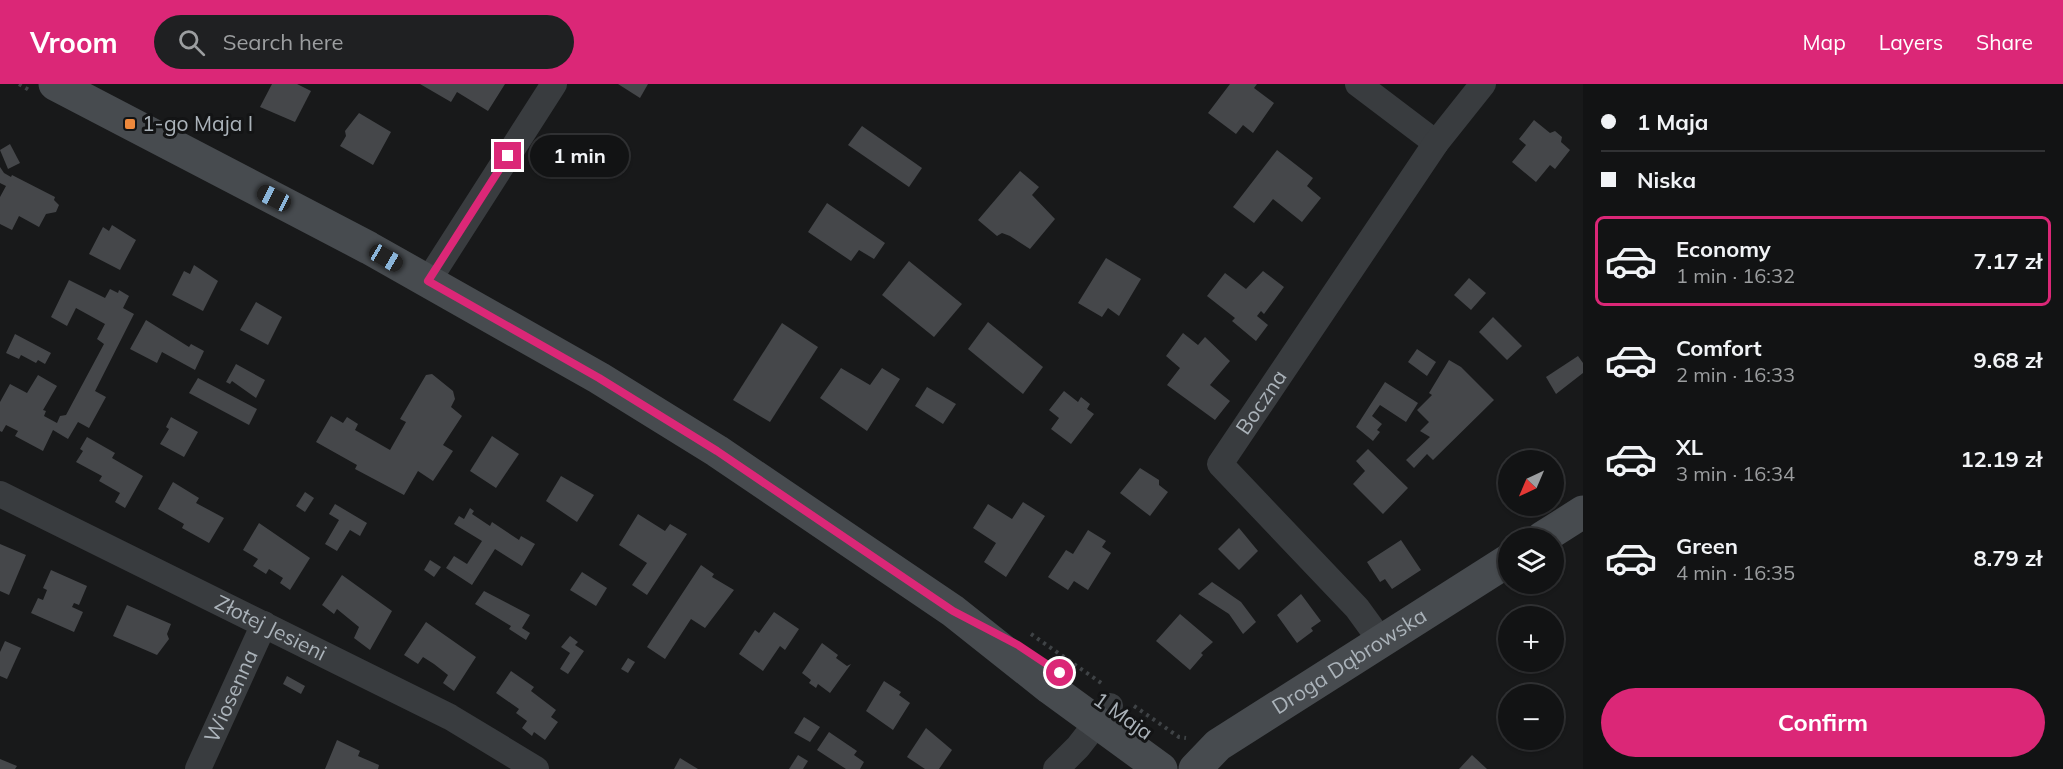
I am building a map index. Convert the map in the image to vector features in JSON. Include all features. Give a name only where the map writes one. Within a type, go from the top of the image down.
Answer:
[{"type":"main road","name":"1 Maja","points":[[47,91],[428,281],[599,378],[717,451],[953,611],[1018,645],[1104,715],[1161,769]]},
{"type":"main road","points":[[1558,528],[1583,512]]},
{"type":"main road","name":"Droga Dąbrowska","points":[[1196,768],[1218,746],[1498,567]]},
{"type":"main road","name":"1 Maja","points":[[1104,715],[1196,768]]},
{"type":"street","points":[[428,281],[554,84]]},
{"type":"street","points":[[1358,84],[1436,143]]},
{"type":"street","name":"Boczna","points":[[1382,641],[1357,609],[1220,464],[1436,143],[1483,84]]},
{"type":"street","name":"Złotej Jesieni","points":[[0,494],[450,717],[536,769]]},
{"type":"street","name":"Wiosenna","points":[[198,769],[264,624]]},
{"type":"street","points":[[1056,769],[1104,715]]},
{"type":"path","points":[[19,84],[47,91]]},
{"type":"building","points":[[272,84],[297,84],[311,91],[295,122],[260,107]]},
{"type":"building","points":[[420,84],[505,84],[488,111],[457,92],[451,102]]},
{"type":"building","points":[[618,84],[648,84],[640,98]]},
{"type":"building","points":[[1230,84],[1257,84],[1254,88],[1274,103],[1253,133],[1243,125],[1236,134],[1208,113]]},
{"type":"building","points":[[359,113],[391,132],[373,165],[340,146],[346,136],[345,131]]},
{"type":"building","points":[[1534,120],[1550,133],[1555,131],[1562,137],[1561,142],[1570,150],[1555,169],[1550,165],[1536,182],[1512,162],[1526,145],[1519,139]]},
{"type":"building","points":[[862,126],[922,168],[909,187],[848,145]]},
{"type":"building","points":[[10,144],[20,163],[8,169],[0,150]]},
{"type":"building","points":[[1277,150],[1313,178],[1307,186],[1321,198],[1302,222],[1273,199],[1254,223],[1233,207]]},
{"type":"building","points":[[0,167],[11,177],[12,175],[55,197],[54,200],[59,205],[56,212],[46,214],[39,227],[19,216],[12,230],[0,224],[0,197],[6,186],[0,183]]},
{"type":"building","points":[[1020,171],[1039,187],[1032,195],[1055,219],[1030,249],[1010,236],[1002,233],[997,236],[978,220]]},
{"type":"building","points":[[827,203],[885,243],[874,259],[859,250],[851,261],[808,232]]},
{"type":"building","points":[[112,225],[136,240],[120,270],[89,254],[103,227],[109,231]]},
{"type":"building","points":[[1106,258],[1141,279],[1119,316],[1108,308],[1102,317],[1078,303]]},
{"type":"building","points":[[909,261],[962,304],[934,337],[882,295]]},
{"type":"building","points":[[194,265],[218,281],[203,311],[172,295],[184,271],[190,274]]},
{"type":"building","points":[[1263,271],[1284,287],[1264,314],[1261,311],[1257,316],[1268,325],[1256,341],[1232,321],[1235,318],[1207,296],[1225,273],[1246,289]]},
{"type":"building","points":[[1469,278],[1486,293],[1471,310],[1454,295]]},
{"type":"building","points":[[69,280],[105,298],[110,289],[118,293],[119,290],[129,296],[123,308],[134,314],[95,391],[106,397],[89,428],[78,422],[68,439],[53,430],[43,451],[15,436],[18,431],[6,425],[2,432],[0,431],[0,402],[10,384],[27,393],[38,375],[57,386],[43,410],[46,411],[44,416],[57,423],[60,416],[66,415],[104,344],[97,339],[105,324],[76,308],[67,326],[51,317]]},
{"type":"building","points":[[256,302],[282,317],[268,345],[240,330]]},
{"type":"building","points":[[1493,317],[1522,346],[1507,360],[1479,332]]},
{"type":"building","points":[[146,320],[189,347],[191,344],[204,351],[195,370],[162,352],[157,363],[130,349]]},
{"type":"building","points":[[988,322],[1043,367],[1023,394],[968,349]]},
{"type":"building","points":[[782,323],[818,347],[770,422],[733,400]]},
{"type":"building","points":[[1183,333],[1198,345],[1205,337],[1230,361],[1210,385],[1230,401],[1215,420],[1167,385],[1180,368],[1166,356]]},
{"type":"building","points":[[15,334],[51,353],[45,364],[38,360],[36,363],[21,355],[19,359],[6,353]]},
{"type":"building","points":[[1417,349],[1436,362],[1427,376],[1408,362]]},
{"type":"building","points":[[1578,356],[1583,363],[1583,373],[1556,394],[1546,377]]},
{"type":"building","points":[[1449,360],[1461,367],[1494,400],[1433,460],[1427,454],[1414,468],[1406,460],[1430,437],[1420,431],[1429,422],[1417,410],[1432,395],[1429,393]]},
{"type":"building","points":[[236,364],[265,380],[256,398],[232,381],[230,384],[226,382]]},
{"type":"building","points":[[841,368],[870,385],[882,368],[900,379],[867,431],[820,398]]},
{"type":"building","points":[[432,374],[453,391],[455,399],[451,407],[462,416],[443,445],[453,451],[433,481],[418,471],[404,495],[355,469],[357,465],[316,442],[331,416],[343,423],[347,417],[358,424],[355,430],[390,450],[406,422],[400,419],[426,375]]},
{"type":"building","points":[[198,378],[257,409],[249,425],[189,393]]},
{"type":"building","points":[[1385,382],[1418,403],[1406,422],[1380,405],[1372,416],[1382,424],[1377,430],[1380,432],[1373,441],[1356,427]]},
{"type":"building","points":[[927,387],[956,404],[943,424],[915,406]]},
{"type":"building","points":[[1064,391],[1078,402],[1081,397],[1090,404],[1087,409],[1094,414],[1071,444],[1051,429],[1059,418],[1049,410]]},
{"type":"building","points":[[171,417],[198,432],[184,457],[160,444],[169,429],[166,427]]},
{"type":"building","points":[[492,436],[519,454],[496,488],[470,471]]},
{"type":"building","points":[[87,437],[115,453],[112,458],[143,476],[125,508],[115,502],[120,493],[99,481],[102,476],[76,462],[83,451],[80,449]]},
{"type":"building","points":[[1368,449],[1408,488],[1383,514],[1353,484],[1365,471],[1356,461]]},
{"type":"building","points":[[1140,468],[1159,480],[1159,485],[1168,492],[1150,516],[1120,493]]},
{"type":"building","points":[[561,476],[594,495],[577,522],[546,501]]},
{"type":"building","points":[[173,482],[199,498],[196,503],[224,518],[209,543],[182,528],[184,524],[158,509]]},
{"type":"building","points":[[305,492],[314,498],[305,512],[296,506]]},
{"type":"building","points":[[1023,502],[1045,516],[1006,577],[984,562],[996,543],[973,528],[988,504],[1012,519]]},
{"type":"building","points":[[335,504],[367,523],[360,536],[350,530],[337,551],[325,544],[339,520],[329,514]]},
{"type":"building","points":[[470,508],[474,511],[472,514],[490,526],[492,522],[519,540],[521,536],[535,544],[522,566],[495,549],[472,585],[446,568],[454,556],[467,564],[482,541],[454,524],[459,516],[464,519]]},
{"type":"building","points":[[638,514],[665,531],[670,524],[687,534],[647,595],[632,585],[647,563],[619,545]]},
{"type":"building","points":[[259,523],[310,558],[290,590],[280,583],[283,578],[269,569],[266,574],[253,566],[258,559],[243,550]]},
{"type":"building","points":[[1239,528],[1258,551],[1239,570],[1218,549]]},
{"type":"building","points":[[1088,530],[1106,541],[1102,547],[1111,553],[1088,590],[1074,581],[1068,590],[1048,577],[1066,550],[1073,554]]},
{"type":"building","points":[[1401,540],[1421,570],[1392,589],[1385,579],[1380,582],[1367,562]]},
{"type":"building","points":[[0,544],[26,555],[9,595],[0,591]]},
{"type":"building","points":[[430,560],[441,567],[434,577],[424,570]]},
{"type":"building","points":[[701,565],[714,574],[712,577],[734,590],[705,628],[691,619],[665,659],[647,647]]},
{"type":"building","points":[[51,570],[87,586],[79,605],[74,603],[72,607],[83,612],[74,632],[31,613],[38,598],[43,600],[47,590],[43,588]]},
{"type":"building","points":[[582,572],[607,588],[596,606],[570,590]]},
{"type":"building","points":[[342,575],[392,611],[370,650],[354,638],[359,627],[337,609],[334,614],[322,605]]},
{"type":"building","points":[[1212,582],[1241,602],[1256,622],[1243,634],[1229,614],[1198,594]]},
{"type":"building","points":[[484,591],[530,615],[522,628],[530,633],[526,640],[509,629],[511,626],[475,604]]},
{"type":"building","points":[[1301,594],[1321,621],[1311,628],[1313,631],[1297,643],[1277,615]]},
{"type":"building","points":[[127,605],[171,624],[167,634],[169,639],[157,655],[113,636]]},
{"type":"building","points":[[774,612],[799,629],[785,650],[780,646],[763,671],[739,654],[755,630],[759,633]]},
{"type":"building","points":[[1180,614],[1213,642],[1201,653],[1203,655],[1190,670],[1156,641]]},
{"type":"building","points":[[426,622],[476,657],[454,691],[443,683],[448,675],[434,664],[423,657],[418,664],[404,655]]},
{"type":"building","points":[[570,636],[578,642],[575,645],[584,651],[568,674],[560,669],[570,653],[561,647]]},
{"type":"building","points":[[5,641],[21,648],[7,679],[0,676],[0,652]]},
{"type":"building","points":[[822,643],[838,655],[836,658],[847,666],[851,664],[830,693],[818,684],[816,688],[809,683],[811,680],[802,673]]},
{"type":"building","points":[[628,658],[635,662],[628,673],[621,669]]},
{"type":"building","points":[[511,671],[534,687],[531,691],[556,710],[551,717],[558,722],[545,740],[534,732],[532,736],[522,728],[527,721],[516,713],[519,709],[496,693]]},
{"type":"building","points":[[287,676],[305,686],[301,694],[283,684]]},
{"type":"building","points":[[884,681],[901,692],[899,695],[910,703],[893,730],[866,711]]},
{"type":"building","points":[[804,717],[820,727],[810,742],[794,733]]},
{"type":"building","points":[[926,728],[952,750],[939,769],[925,769],[907,757]]},
{"type":"building","points":[[829,732],[857,751],[854,755],[864,762],[860,769],[846,769],[817,750]]},
{"type":"building","points":[[337,740],[360,751],[358,756],[379,765],[378,769],[325,769]]},
{"type":"building","points":[[798,755],[808,761],[803,769],[789,769]]},
{"type":"building","points":[[1472,755],[1487,769],[1459,769]]},
{"type":"building","points":[[680,758],[698,769],[674,769]]},
{"type":"building","points":[[0,759],[17,766],[15,769],[0,769]]},
{"type":"place","name":"1-go Maja I","points":[[130,124]]},
{"type":"route","points":[[508,156],[428,281],[599,378],[717,451],[953,611],[1018,645],[1060,673]]}]
